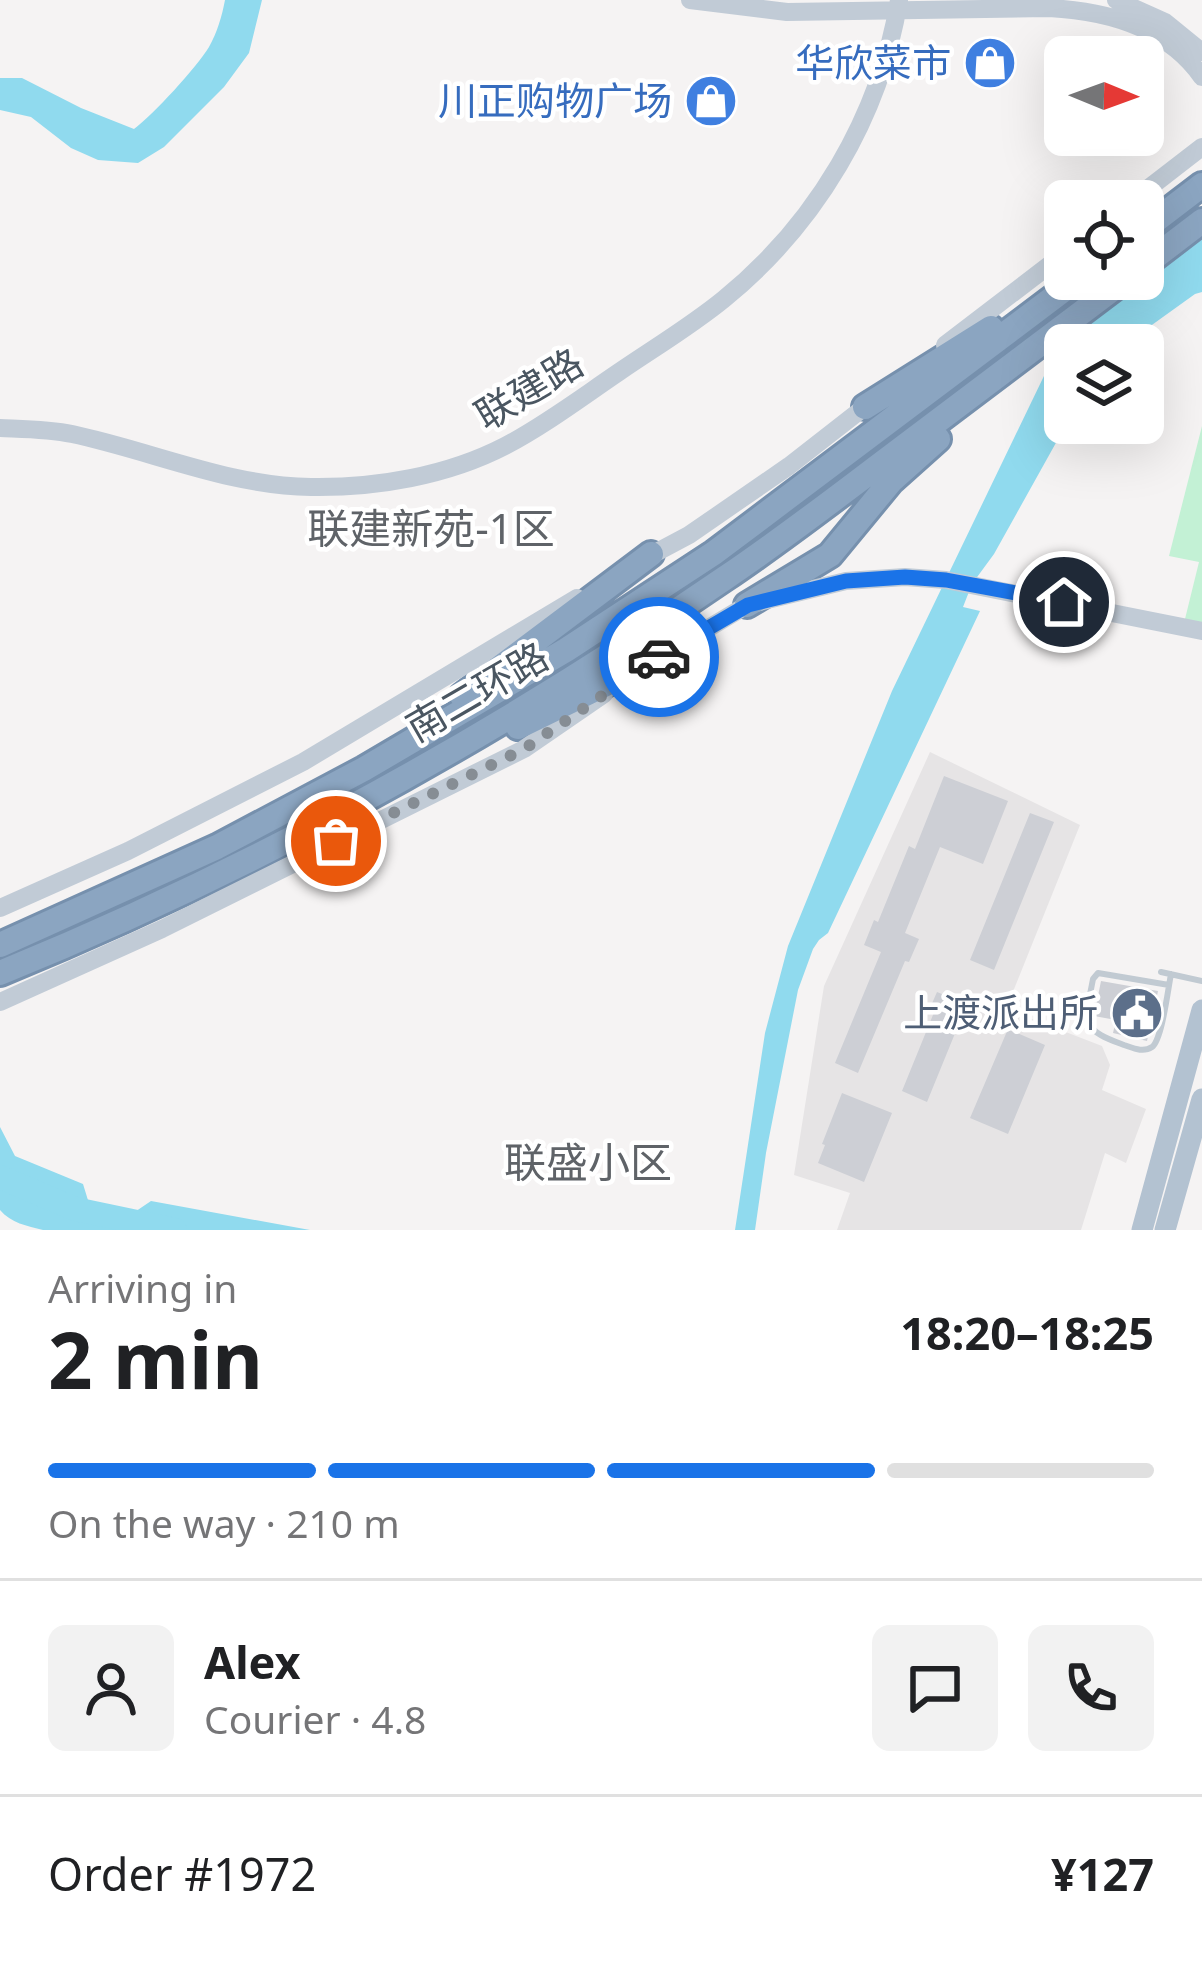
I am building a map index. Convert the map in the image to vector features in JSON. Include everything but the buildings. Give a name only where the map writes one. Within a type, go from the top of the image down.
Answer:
[{"type":"highway","points":[[1164,214],[1202,184]]},
{"type":"highway","points":[[1164,250],[1202,220]]},
{"type":"highway","points":[[865,407],[983,332],[1047,300]]},
{"type":"highway","name":"南二环路","points":[[0,944],[217,847],[364,769],[566,650],[714,553],[1050,300]]},
{"type":"highway","name":"南二环路","points":[[0,973],[230,871],[375,794],[579,674],[728,577],[1098,300]]},
{"type":"highway","points":[[748,605],[830,555],[891,481],[1072,320]]},
{"type":"highway","points":[[364,769],[651,554]]},
{"type":"highway","points":[[375,794],[651,662]]},
{"type":"main road","points":[[690,0],[787,12],[898,6],[1098,13],[1160,38],[1202,77]]},
{"type":"main road","points":[[1116,0],[1165,22],[1202,52]]},
{"type":"main road","name":"联建路","points":[[0,428],[74,435],[236,479],[308,488],[390,482],[489,454],[546,422],[707,312],[782,244],[821,196],[847,152],[876,81],[898,6]]},
{"type":"main road","points":[[1159,180],[1202,147]]},
{"type":"main road","points":[[0,908],[128,851],[303,762],[689,535],[789,466],[1044,269]]},
{"type":"main road","points":[[0,1002],[162,929],[524,749],[651,662],[748,605],[846,581],[905,577],[971,584],[1202,631]]},
{"type":"main road","points":[[1142,1230],[1202,1010]]},
{"type":"main road","points":[[1165,1230],[1202,1100]]},
{"type":"lane","points":[[1161,972],[1202,981]]},
{"type":"lane","points":[[1169,985],[1098,973],[1085,1020],[1102,1036],[1145,1050],[1157,1042],[1169,985],[1171,974]]},
{"type":"shaded area","points":[[930,752],[1080,825],[1006,1009],[1102,1046],[1110,1065],[1102,1090],[1146,1109],[1126,1163],[1105,1153],[1081,1230],[837,1230],[850,1193],[794,1175],[824,986]]},
{"type":"green space","points":[[1202,426],[1202,623],[1185,619],[1199,562],[1169,556]]},
{"type":"water","points":[[225,0],[262,0],[249,53],[224,87],[164,147],[138,163],[98,160],[71,148],[31,117],[0,110],[0,78],[22,78],[134,129],[203,56]]},
{"type":"water","points":[[1202,237],[1202,292],[1153,324],[1089,324],[1119,300],[1164,300],[1164,264]]},
{"type":"water","points":[[1044,376],[1044,444],[1055,444],[972,584],[963,607],[980,611],[828,933],[813,949],[798,990],[755,1230],[735,1230],[765,1033],[788,946],[892,691]]},
{"type":"water","points":[[0,1127],[15,1156],[83,1184],[95,1223],[114,1226],[151,1201],[310,1230],[43,1230],[25,1225],[0,1210]]},
{"type":"waterway","points":[[0,1177],[75,1209],[175,1230]]},
{"type":"way so far","points":[[336,841],[524,749],[659,657]]},
{"type":"place","name":"华欣菜市","points":[[990,63]]},
{"type":"place","name":"川正购物广场","points":[[711,101]]},
{"type":"place","name":"上渡派出所","points":[[1137,1013]]},
{"type":"district","name":"联建新苑-1区","points":[[431,529]]},
{"type":"district","name":"联盛小区","points":[[588,1163]]},
{"type":"route","points":[[659,657],[748,605],[846,581],[946,580],[1064,602]]}]
